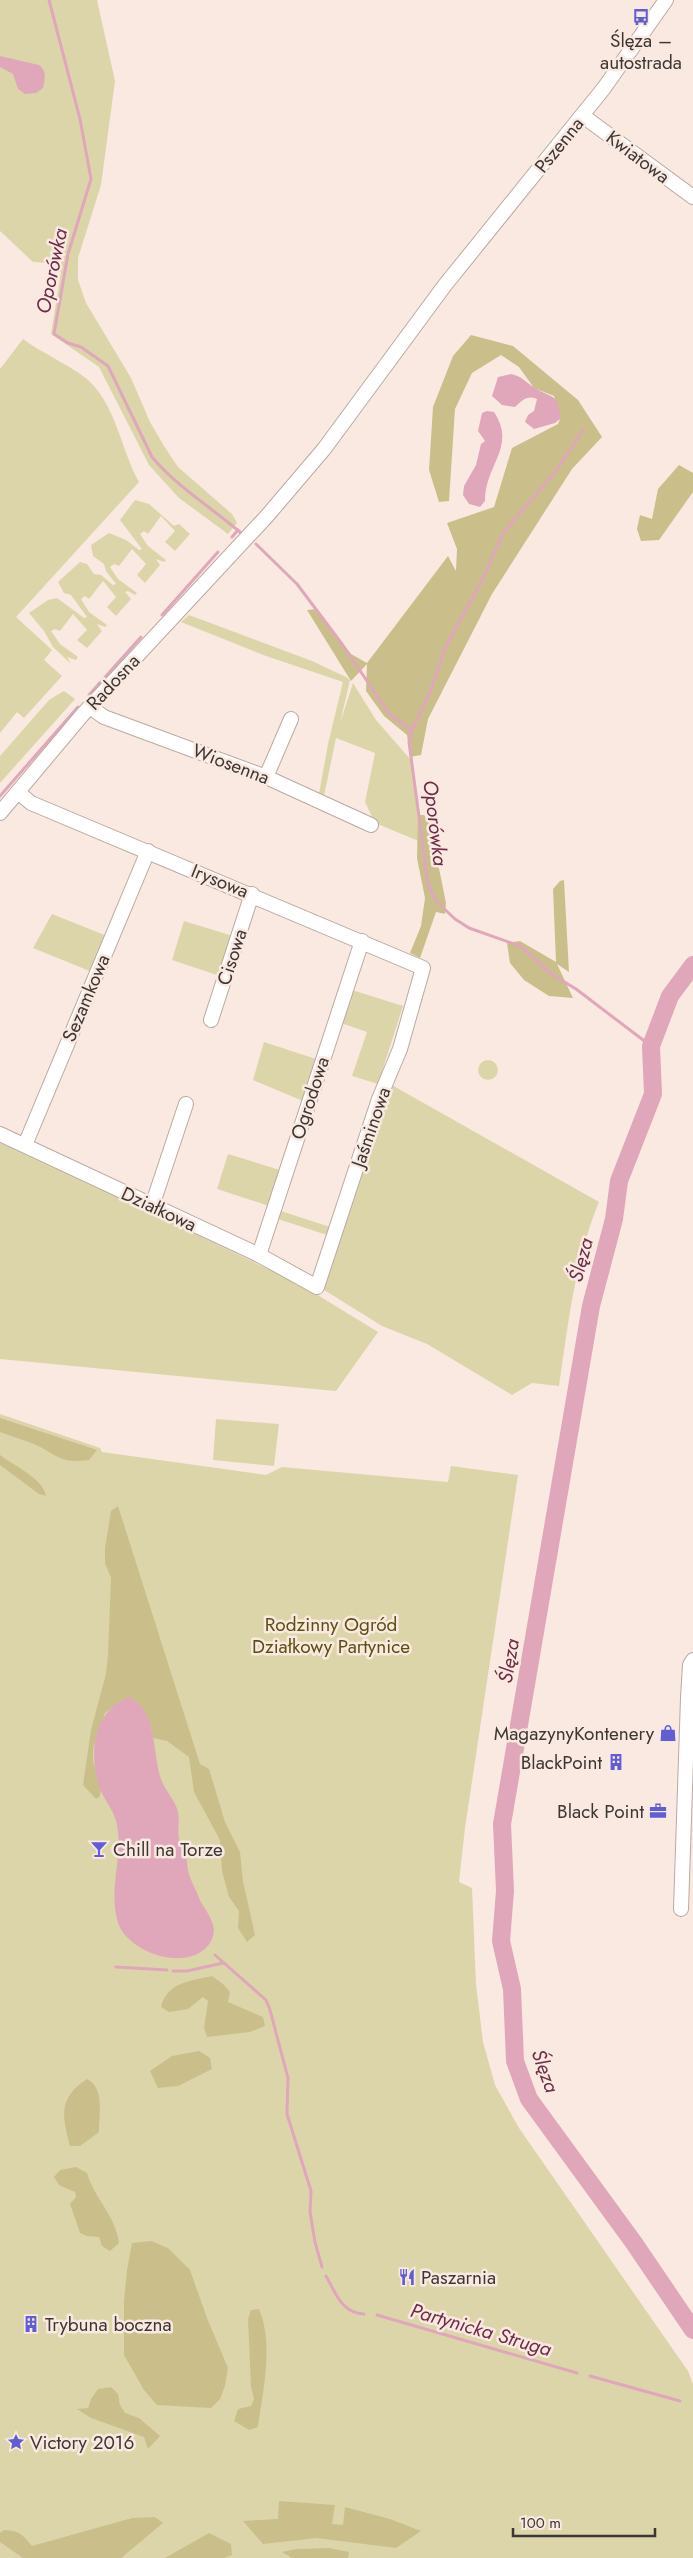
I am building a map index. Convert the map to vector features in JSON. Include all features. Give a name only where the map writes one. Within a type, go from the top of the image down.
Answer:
[{"type":"street","name":"Pszenna","points":[[230,555],[267,516],[324,449],[445,284],[583,116],[666,0]]},
{"type":"street","name":"Kwiatowa","points":[[583,116],[693,197]]},
{"type":"street","name":"Radosna","points":[[0,813],[90,707],[230,555]]},
{"type":"street","name":"Wiosenna","points":[[90,707],[104,717],[266,777],[371,825]]},
{"type":"street","points":[[266,777],[291,718]]},
{"type":"street","name":"Irysowa","points":[[18,792],[31,803],[252,894],[423,968]]},
{"type":"street","name":"Sezamkowa","points":[[25,1145],[148,851]]},
{"type":"street","name":"Cisowa","points":[[211,1020],[252,894]]},
{"type":"street","name":"Ogrodowa","points":[[258,1255],[362,941]]},
{"type":"street","name":"Jaśminowa","points":[[317,1286],[379,1099],[400,1049],[423,968]]},
{"type":"street","points":[[152,1206],[186,1104]]},
{"type":"street","name":"Działkowa","points":[[0,1134],[258,1255],[317,1286]]},
{"type":"street","points":[[681,1909],[688,1698],[690,1665],[693,1660]]},
{"type":"green space","points":[[0,0],[97,0],[115,81],[101,185],[78,258],[78,280],[86,303],[131,378],[150,422],[164,446],[178,467],[232,514],[237,523],[228,534],[179,498],[149,465],[99,367],[51,334],[61,272],[48,263],[33,262],[0,231]]},
{"type":"green space","points":[[23,339],[81,374],[97,390],[112,415],[139,482],[16,617],[52,650],[44,660],[62,676],[24,718],[17,712],[0,733],[0,369]]},
{"type":"green space","points":[[135,500],[149,504],[174,526],[179,524],[190,534],[175,551],[165,542],[175,531],[161,516],[148,534],[144,531],[140,534],[148,546],[166,560],[164,562],[156,559],[160,565],[145,583],[137,575],[146,564],[132,549],[119,566],[114,564],[110,567],[118,579],[137,593],[135,595],[128,591],[125,592],[131,599],[116,616],[107,607],[116,597],[103,581],[89,599],[85,596],[81,599],[89,612],[107,625],[105,627],[97,624],[102,631],[87,648],[77,640],[87,630],[73,614],[60,631],[55,629],[51,631],[60,644],[78,657],[76,660],[67,657],[71,664],[53,647],[44,631],[29,613],[48,600],[57,598],[84,618],[87,617],[71,595],[64,593],[58,582],[80,562],[87,564],[94,574],[101,575],[113,585],[116,584],[106,571],[104,564],[93,556],[91,545],[109,533],[126,540],[139,550],[142,549],[120,520]]},
{"type":"green space","points":[[189,615],[312,661],[350,680],[340,723],[353,683],[376,720],[411,760],[421,842],[375,823],[365,802],[375,753],[336,738],[324,796],[319,794],[328,744],[343,682],[266,656],[181,622]]},
{"type":"green space","points":[[64,691],[75,699],[0,783],[0,756],[49,700]]},
{"type":"green space","points":[[52,914],[107,936],[92,972],[33,948]]},
{"type":"green space","points":[[184,921],[233,936],[220,976],[172,960]]},
{"type":"green space","points":[[352,990],[403,1006],[378,1084],[352,1076],[367,1032],[341,1023]]},
{"type":"green space","points":[[264,1042],[316,1059],[303,1101],[253,1080]]},
{"type":"green space","points":[[488,1060],[495,1063],[498,1070],[495,1077],[488,1080],[481,1077],[478,1070],[481,1063]]},
{"type":"green space","points":[[390,1084],[599,1202],[578,1270],[559,1386],[532,1383],[512,1395],[427,1344],[382,1326],[321,1288]]},
{"type":"green space","points":[[0,1140],[303,1286],[378,1332],[336,1391],[0,1359]]},
{"type":"green space","points":[[228,1154],[280,1170],[269,1206],[217,1189]]},
{"type":"green space","points":[[281,1211],[333,1228],[330,1236],[278,1219]]},
{"type":"green space","name":"Rodzinny Ogród Działkowy Partynice","points":[[0,1414],[100,1448],[102,1452],[266,1475],[282,1467],[448,1482],[451,1466],[518,1475],[465,1828],[459,1882],[472,1888],[476,1984],[483,2042],[495,2085],[519,2128],[688,2371],[693,2384],[693,2558],[0,2558]]},
{"type":"green space","points":[[216,1419],[279,1424],[274,1466],[213,1460]]},
{"type":"shaded area","points":[[0,56],[42,67],[45,78],[43,88],[36,93],[25,94],[18,89],[13,74],[0,67]]},
{"type":"shaded area","points":[[471,335],[513,346],[578,400],[602,437],[572,469],[492,594],[428,719],[421,755],[410,757],[407,735],[384,716],[366,691],[367,664],[351,681],[307,610],[316,609],[351,654],[367,663],[448,556],[456,571],[457,549],[447,523],[494,507],[512,448],[558,424],[560,419],[554,396],[534,388],[519,367],[501,355],[472,373],[455,409],[449,501],[439,502],[429,470],[433,407],[453,356]]},
{"type":"shaded area","points":[[511,374],[554,398],[559,405],[560,419],[555,423],[534,429],[525,422],[528,415],[534,411],[537,399],[528,398],[515,407],[502,405],[492,396],[498,377]]},
{"type":"shaded area","points":[[487,411],[494,412],[500,424],[502,435],[498,456],[486,488],[485,501],[480,507],[469,504],[463,495],[464,486],[476,465],[481,444],[485,441],[478,431],[482,413]]},
{"type":"shaded area","points":[[679,465],[693,473],[693,492],[659,540],[641,541],[637,529],[640,515],[652,519],[658,489]]},
{"type":"shaded area","points":[[418,815],[424,815],[430,824],[446,903],[445,914],[436,912],[420,958],[410,953],[421,926],[425,898],[417,858]]},
{"type":"shaded area","points":[[564,880],[569,972],[557,964],[573,998],[549,996],[524,980],[510,963],[507,943],[520,941],[556,962],[553,889],[560,881]]},
{"type":"shaded area","points":[[0,1418],[97,1450],[89,1460],[65,1460],[34,1444],[0,1432]]},
{"type":"shaded area","points":[[0,1455],[34,1478],[44,1490],[46,1496],[39,1494],[0,1465]]},
{"type":"shaded area","points":[[118,1506],[200,1764],[209,1769],[225,1822],[240,1852],[243,1881],[255,1935],[247,1942],[238,1928],[239,1911],[229,1897],[222,1871],[220,1840],[194,1792],[189,1757],[167,1741],[153,1738],[151,1727],[124,1699],[105,1713],[93,1748],[93,1761],[101,1790],[100,1796],[96,1799],[83,1785],[91,1730],[106,1674],[111,1578],[105,1563],[105,1548],[111,1511]]},
{"type":"shaded area","points":[[129,1697],[138,1703],[145,1712],[149,1722],[161,1779],[178,1812],[179,1838],[185,1851],[189,1874],[214,1927],[210,1943],[200,1952],[188,1957],[160,1956],[146,1951],[124,1934],[118,1923],[115,1911],[114,1898],[118,1850],[117,1825],[101,1791],[97,1778],[94,1751],[100,1725],[107,1713],[116,1704]]},
{"type":"shaded area","points":[[212,1976],[230,1992],[228,2002],[263,2017],[265,2026],[250,2032],[207,2037],[204,2028],[208,2001],[203,1997],[188,2009],[169,2012],[161,2007],[164,1999],[174,1988],[188,1981]]},
{"type":"shaded area","points":[[199,2051],[210,2058],[212,2069],[178,2086],[158,2088],[150,2071],[172,2056]]},
{"type":"shaded area","points":[[87,2079],[93,2083],[99,2095],[99,2132],[80,2146],[70,2146],[64,2116],[67,2100],[71,2093]]},
{"type":"shaded area","points":[[76,2167],[87,2173],[90,2182],[114,2224],[119,2243],[110,2251],[102,2246],[99,2237],[80,2233],[70,2204],[76,2197],[75,2192],[59,2185],[54,2177],[60,2170]]},
{"type":"shaded area","points":[[151,2241],[168,2248],[190,2270],[207,2318],[228,2368],[225,2386],[220,2399],[211,2408],[157,2405],[144,2390],[124,2355],[124,2301],[132,2243]]},
{"type":"shaded area","points":[[259,2309],[266,2337],[266,2367],[258,2427],[249,2430],[234,2421],[238,2409],[251,2406],[254,2399],[251,2387],[248,2319],[251,2310]]},
{"type":"shaded area","points":[[111,2387],[118,2394],[120,2405],[125,2413],[139,2418],[160,2436],[148,2449],[144,2437],[91,2418],[77,2409],[88,2408],[91,2399],[98,2389]]},
{"type":"shaded area","points":[[279,2501],[335,2505],[332,2524],[343,2525],[345,2507],[390,2519],[421,2531],[396,2548],[317,2538],[263,2544],[243,2521],[278,2519]]},
{"type":"shaded area","points":[[155,2517],[163,2523],[121,2558],[23,2558],[0,2542],[0,2533],[4,2530],[20,2534],[32,2546],[132,2518]]},
{"type":"shaded area","points":[[209,2533],[231,2544],[232,2555],[224,2558],[165,2558]]},
{"type":"shaded area","points":[[329,2548],[349,2552],[348,2558],[292,2558],[282,2552],[296,2549]]},
{"type":"waterway","name":"Oporówka","points":[[49,0],[80,119],[91,179],[68,254],[54,334],[68,343],[81,347],[108,366],[152,457],[172,478],[241,533]]},
{"type":"waterway","points":[[412,730],[431,690],[444,650],[483,578],[503,533],[555,472],[583,430]]},
{"type":"waterway","points":[[232,537],[238,530]]},
{"type":"waterway","name":"Oporówka","points":[[256,544],[297,584],[342,644],[390,715],[412,730],[409,742],[428,884],[436,901],[455,919],[469,928],[520,946],[553,975],[576,989],[651,1046]]},
{"type":"waterway","points":[[162,615],[218,552]]},
{"type":"waterway","points":[[89,695],[141,637]]},
{"type":"waterway","points":[[0,796],[78,707]]},
{"type":"waterway","name":"Ślęza","points":[[693,965],[670,996],[651,1046],[653,1094],[619,1181],[614,1219],[591,1306],[502,1824],[505,1891],[501,1941],[512,1989],[515,2061],[529,2099],[634,2243],[693,2330]]},
{"type":"waterway","name":"Partynicka Struga","points":[[215,1955],[266,2000],[270,2010],[288,2078],[287,2114],[311,2191],[310,2212],[315,2242],[322,2267]]},
{"type":"waterway","name":"Partynicka Struga","points":[[173,1971],[187,1971],[223,1963]]},
{"type":"waterway","name":"Partynicka Struga","points":[[116,1967],[167,1970]]},
{"type":"waterway","name":"Partynicka Struga","points":[[326,2276],[340,2301],[350,2310],[364,2314]]},
{"type":"waterway","name":"Partynicka Struga","points":[[377,2315],[577,2373]]},
{"type":"waterway","name":"Partynicka Struga","points":[[590,2376],[680,2401]]},
{"type":"place","name":"Ślęza – autostrada","points":[[641,17]]},
{"type":"place","name":"MagazynyKontenery","points":[[668,1733]]},
{"type":"place","name":"BlackPoint","points":[[616,1762]]},
{"type":"place","name":"Black Point","points":[[658,1811]]},
{"type":"place","name":"Chill na Torze","points":[[99,1849]]},
{"type":"place","name":"Paszarnia","points":[[407,2277]]},
{"type":"place","name":"Trybuna boczna","points":[[31,2324]]},
{"type":"place","name":"Victory 2016","points":[[16,2442]]}]
